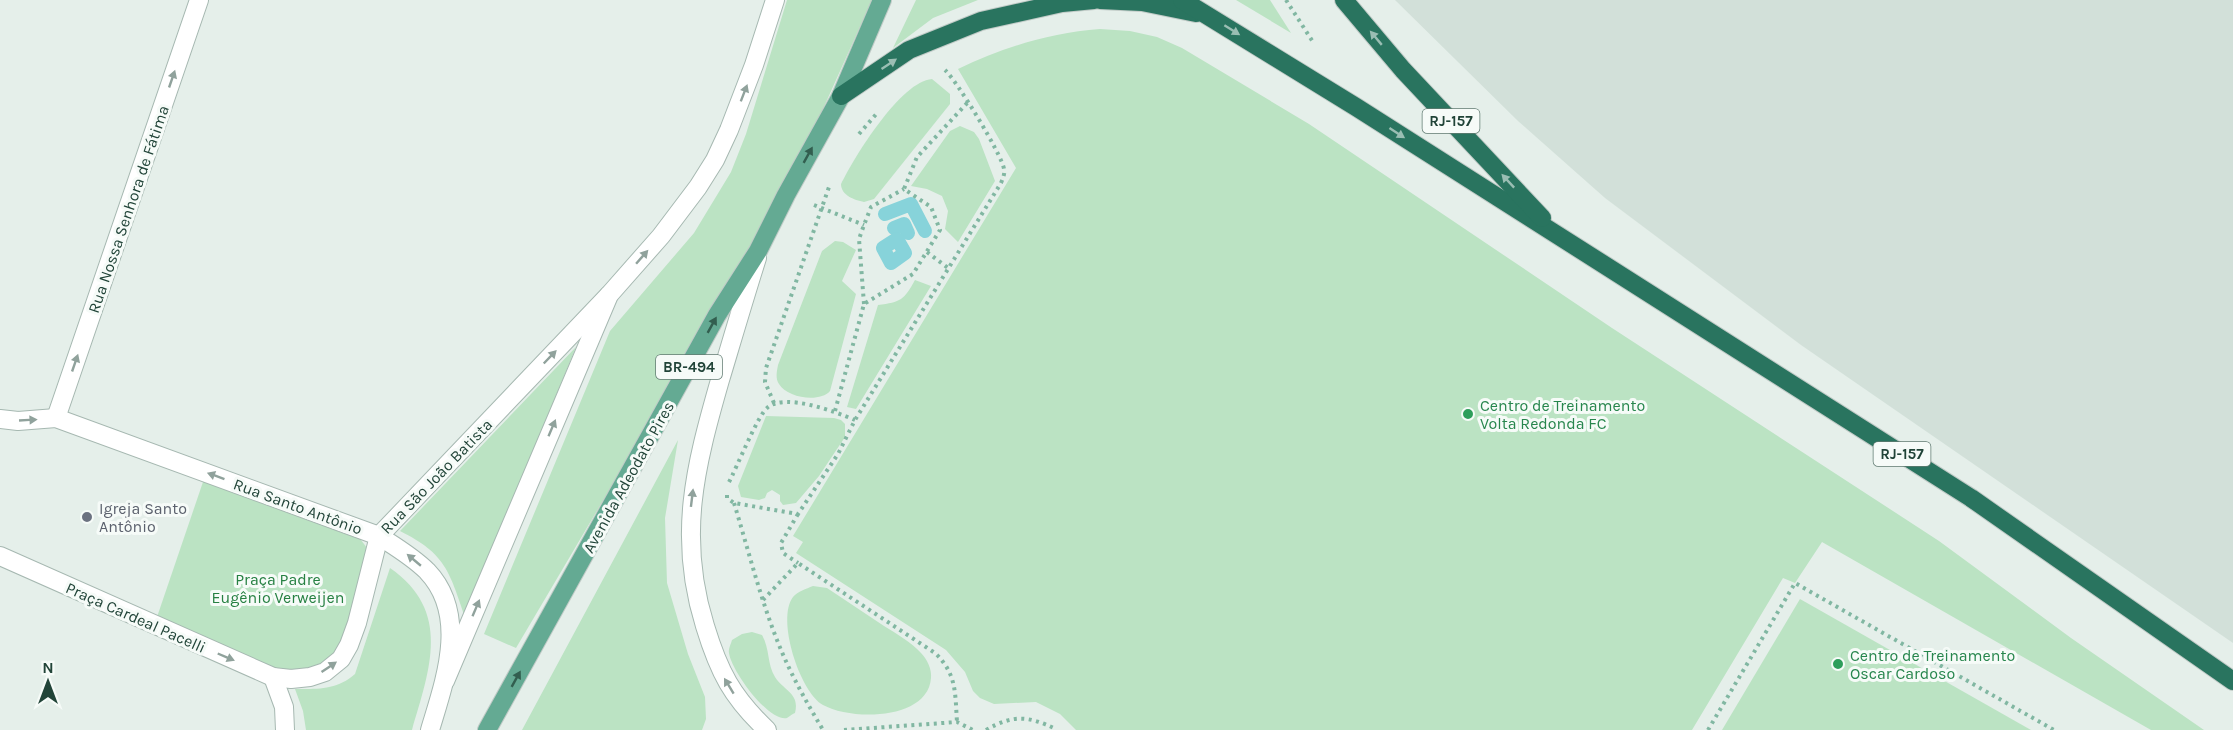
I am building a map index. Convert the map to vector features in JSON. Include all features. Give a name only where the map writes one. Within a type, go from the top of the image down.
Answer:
[{"type":"highway","points":[[841,96],[909,50],[981,21],[1062,3],[1094,0]]},
{"type":"highway","points":[[1100,0],[1142,2],[1207,15]]},
{"type":"highway","points":[[1182,0],[1356,107],[1562,239]]},
{"type":"highway","name":"RJ-157","points":[[1344,0],[1402,70],[1562,239],[1971,498],[2233,681]]},
{"type":"main road","name":"Avenida Adeodato Pires","points":[[488,730],[717,315],[758,251],[841,96],[882,0]]},
{"type":"street","name":"Rua Nossa Senhora de Fátima","points":[[56,418],[199,0]]},
{"type":"street","name":"Rua São João Batista","points":[[273,676],[291,679],[310,676],[325,672],[341,659],[357,623],[379,536],[609,296],[692,195],[715,160],[729,130],[754,65],[775,0]]},
{"type":"street","points":[[758,251],[701,445],[694,477],[690,516],[691,558],[698,606],[711,648],[727,684],[745,709],[767,730]]},
{"type":"street","name":"Rua São João Batista","points":[[445,681],[609,296]]},
{"type":"street","name":"Rua Santo Antônio","points":[[0,419],[18,421],[56,418],[379,536],[412,557],[429,573],[444,597],[451,626],[445,681],[430,730]]},
{"type":"street","name":"Praça Cardeal Pacelli","points":[[0,556],[273,676]]},
{"type":"street","points":[[273,676],[284,707],[285,730]]},
{"type":"path","points":[[936,67],[944,69],[949,74],[968,102],[1002,162],[1004,176],[855,420],[838,454],[781,543],[783,553],[934,653],[945,663],[954,685],[957,722]]},
{"type":"path","points":[[835,411],[864,304],[859,239],[871,207],[904,189],[917,157],[968,102]]},
{"type":"path","points":[[854,141],[879,110]]},
{"type":"path","points":[[774,403],[765,382],[766,368],[832,179]]},
{"type":"path","points":[[864,304],[913,274],[940,230],[931,207],[904,189]]},
{"type":"path","points":[[786,195],[864,225]]},
{"type":"path","points":[[927,252],[948,268]]},
{"type":"path","points":[[798,514],[734,503],[727,498],[726,489],[762,413],[774,403],[792,402],[835,411],[855,420]]},
{"type":"path","points":[[734,503],[763,600],[794,677],[823,730]]},
{"type":"path","points":[[763,600],[798,563]]},
{"type":"path","points":[[1708,730],[1795,583],[2054,730]]},
{"type":"path","points":[[986,730],[999,722],[1022,717],[1042,722],[1057,730]]},
{"type":"path","points":[[844,730],[957,722],[973,730]]},
{"type":"shaded area","points":[[1395,0],[2233,0],[2233,643],[1801,345],[1605,198],[1518,121]]},
{"type":"green space","points":[[787,0],[872,0],[814,129],[732,282],[516,648],[484,634],[610,331],[694,233],[731,172],[746,134]]},
{"type":"green space","points":[[916,0],[978,0],[933,18],[893,48]]},
{"type":"green space","points":[[1236,0],[1270,0],[1291,33]]},
{"type":"green space","points":[[1100,29],[1130,31],[1157,37],[1182,48],[1309,124],[1612,328],[1939,541],[2071,638],[2204,730],[2151,730],[1822,542],[1795,583],[1783,578],[1692,730],[1076,730],[1060,714],[1036,702],[994,704],[980,698],[973,691],[965,672],[946,650],[796,553],[803,542],[793,536],[1016,168],[958,69],[1027,42]]},
{"type":"green space","points":[[932,79],[950,94],[950,104],[874,199],[864,202],[849,196],[843,191],[841,184],[867,139],[907,92],[920,83]]},
{"type":"green space","points":[[960,126],[974,132],[979,139],[995,181],[958,242],[945,229],[948,211],[942,196],[927,189],[911,186],[950,131]]},
{"type":"green space","points":[[835,241],[843,242],[856,250],[842,281],[856,294],[830,391],[819,397],[796,396],[779,384],[778,365],[822,251]]},
{"type":"green space","points":[[915,280],[931,286],[856,409],[847,407],[878,305],[901,299]]},
{"type":"green space","points":[[576,347],[465,617],[455,587],[444,565],[427,548],[400,531]]},
{"type":"green space","points":[[766,416],[834,418],[845,424],[845,437],[819,476],[796,503],[783,505],[780,495],[772,490],[765,498],[759,500],[741,497],[738,486]]},
{"type":"green space","points":[[678,440],[665,518],[667,583],[688,654],[705,697],[706,719],[702,730],[522,730]]},
{"type":"green space","name":"Praça Padre Eugênio Verweijen","points":[[204,479],[358,536],[367,548],[367,557],[344,642],[316,668],[282,672],[157,617]]},
{"type":"green space","points":[[390,568],[409,585],[422,603],[429,622],[431,642],[429,663],[412,730],[306,730],[303,711],[295,689],[334,686],[355,674]]},
{"type":"green space","points":[[813,586],[827,588],[904,638],[923,655],[930,668],[931,678],[927,692],[917,702],[903,709],[869,715],[836,710],[823,705],[814,698],[806,686],[793,654],[787,621],[788,607],[793,597]]},
{"type":"green space","name":"Centro de Treinamento Oscar Cardoso","points":[[1800,599],[2031,730],[1722,730]]},
{"type":"green space","points":[[752,632],[762,635],[772,672],[795,701],[795,713],[787,718],[779,717],[761,704],[743,682],[731,661],[729,648],[732,640],[742,634]]},
{"type":"waterway","points":[[885,214],[911,204],[925,231]]},
{"type":"waterway","points":[[894,228],[904,224],[908,233]]},
{"type":"waterway","points":[[897,239],[905,253],[891,263],[883,248],[897,239]]},
{"type":"place","name":"Centro de Treinamento Volta Redonda FC","points":[[1468,414]]},
{"type":"place","name":"Igreja Santo Antônio","points":[[87,517]]},
{"type":"place","name":"Centro de Treinamento Oscar Cardoso","points":[[1838,664]]}]
